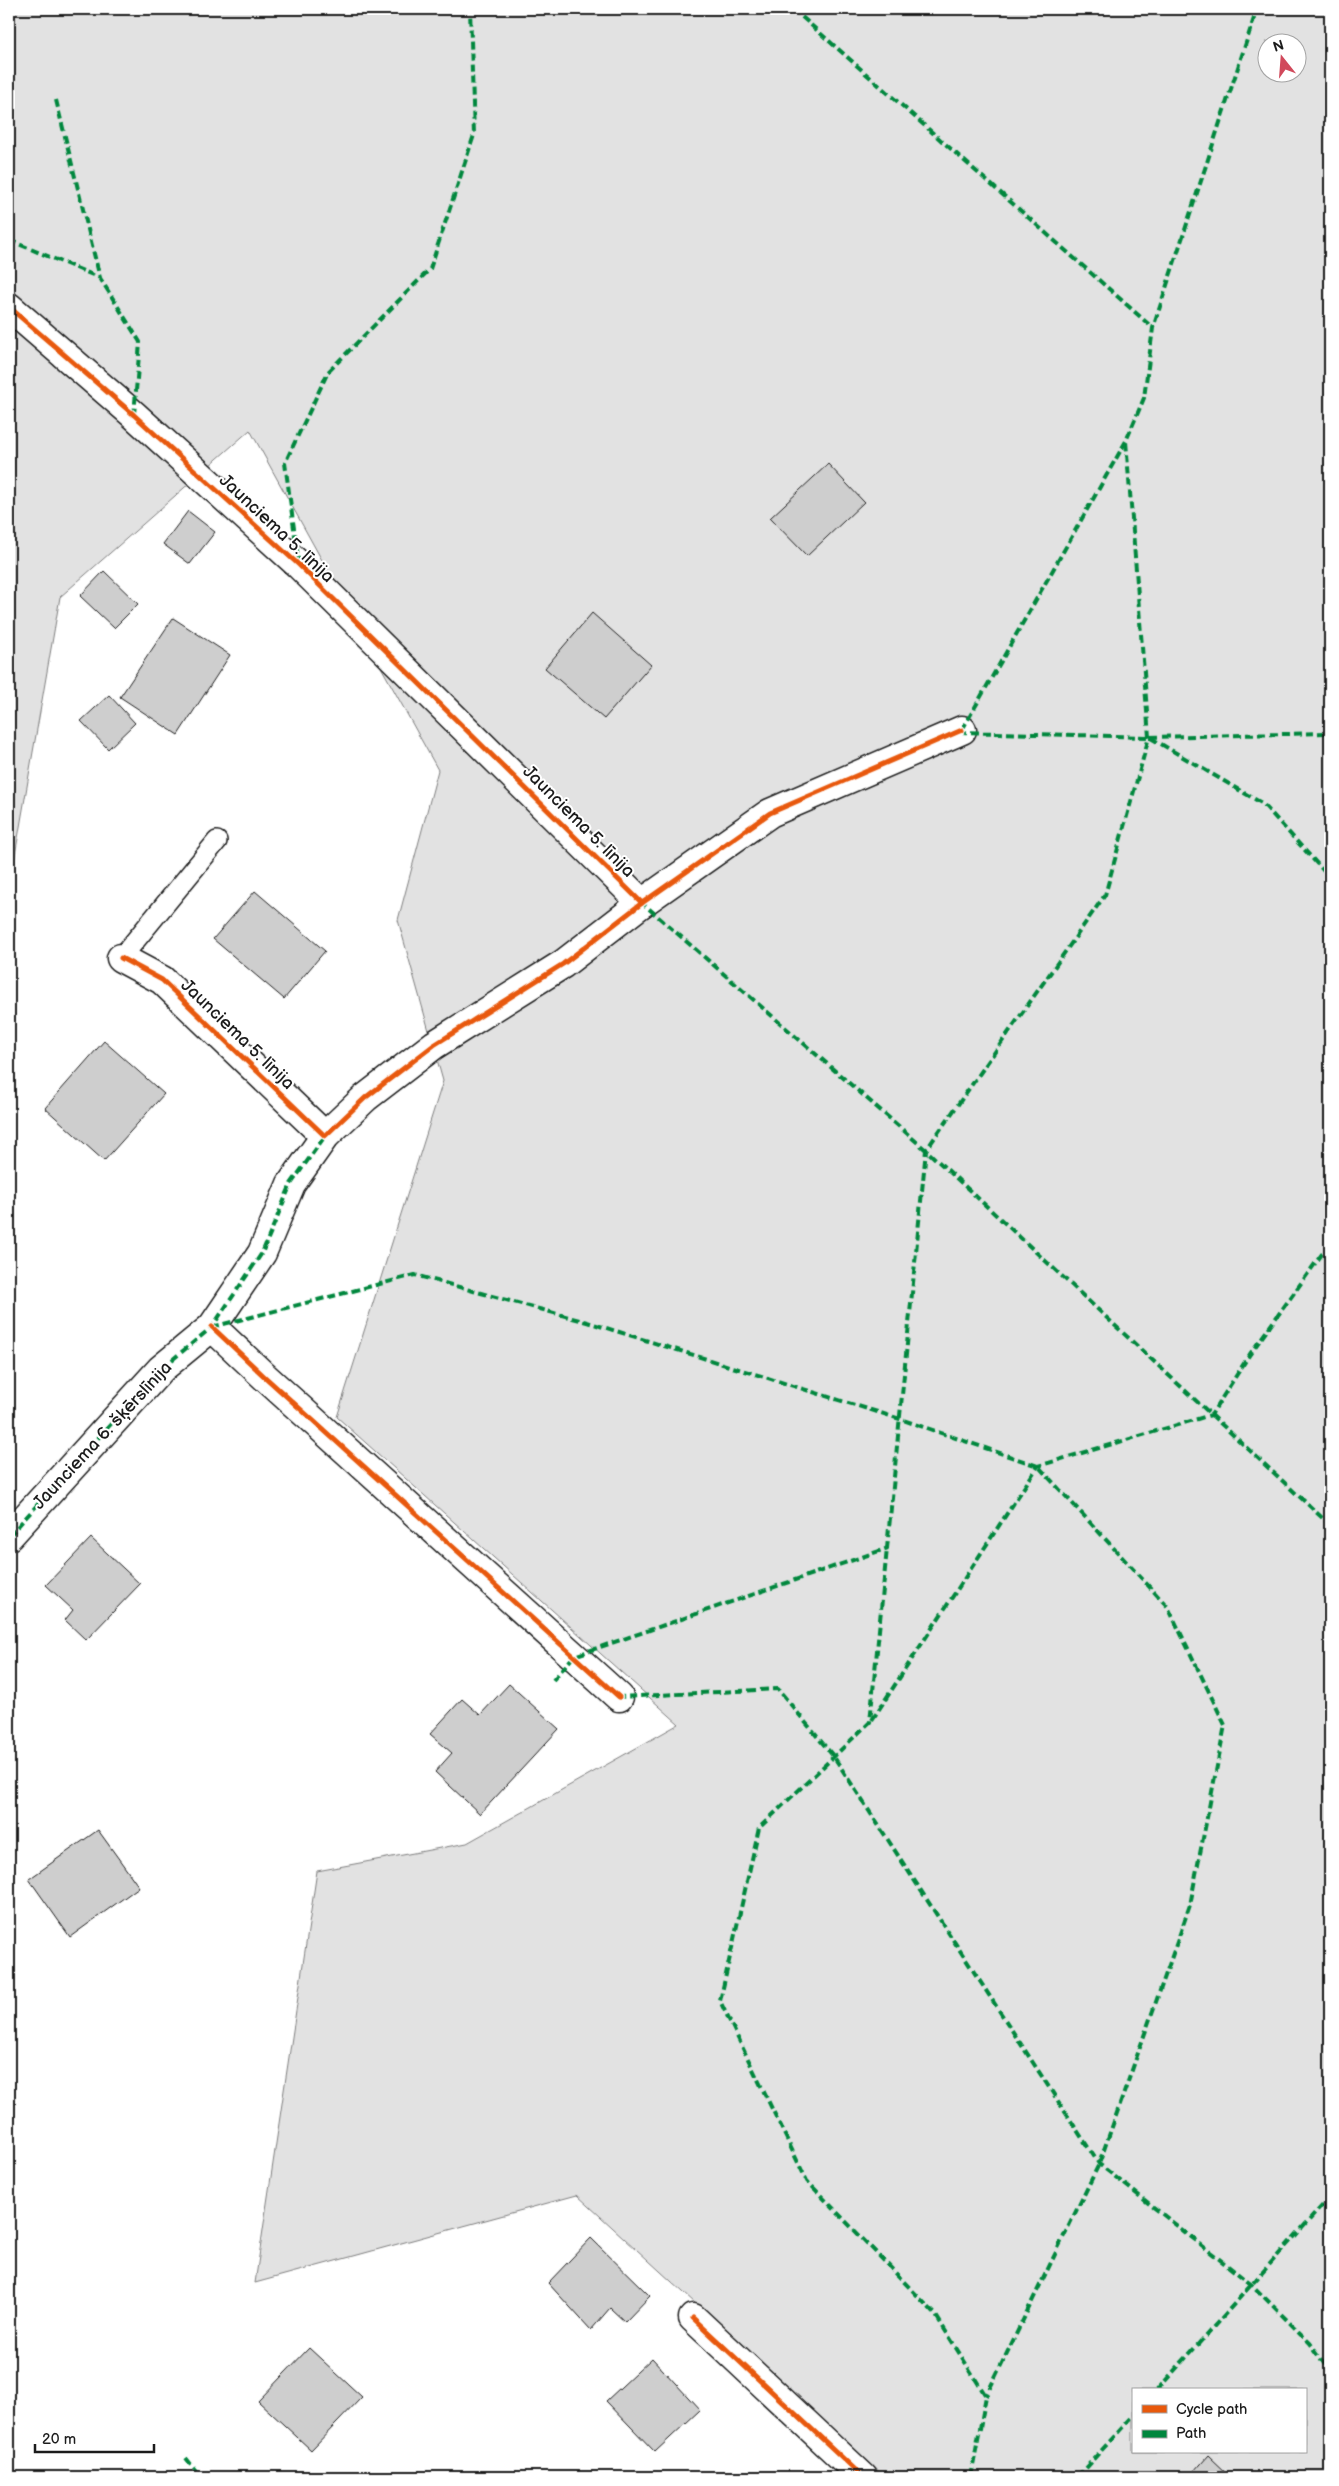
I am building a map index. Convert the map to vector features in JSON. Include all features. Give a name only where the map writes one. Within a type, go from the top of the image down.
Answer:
[{"type":"street","name":"Jaunciema 5. līnija","points":[[9,306],[134,415],[300,565],[642,903]]},
{"type":"street","points":[[325,1136],[365,1098],[434,1045],[563,964],[642,903],[770,813],[962,730]]},
{"type":"street","name":"Jaunciema 5. līnija","points":[[122,958],[162,980],[325,1136]]},
{"type":"street","name":"Jaunciema 6. šķērslīnija","points":[[9,1536],[161,1369],[212,1327],[262,1253],[291,1184],[325,1136]]},
{"type":"street","points":[[212,1327],[619,1697]]},
{"type":"street","points":[[693,2318],[863,2477]]},
{"type":"lane","points":[[122,958],[217,841]]},
{"type":"shaded area","points":[[9,9],[1330,9],[1330,2477],[885,2477],[577,2195],[255,2283],[317,1871],[467,1843],[679,1724],[337,1417],[443,1081],[398,920],[438,770],[250,430],[60,597],[9,890]]},
{"type":"building","points":[[828,464],[864,502],[807,556],[770,518]]},
{"type":"building","points":[[188,511],[215,532],[190,564],[163,544]]},
{"type":"building","points":[[104,571],[138,604],[114,628],[80,596]]},
{"type":"building","points":[[592,613],[651,665],[604,719],[545,668]]},
{"type":"building","points":[[173,618],[230,655],[178,735],[120,697]]},
{"type":"building","points":[[109,695],[135,723],[108,749],[81,721]]},
{"type":"building","points":[[255,891],[325,951],[284,999],[213,939]]},
{"type":"building","points":[[104,1041],[164,1094],[104,1161],[45,1108]]},
{"type":"building","points":[[91,1538],[140,1584],[86,1640],[65,1620],[73,1610],[46,1585]]},
{"type":"building","points":[[509,1684],[559,1729],[480,1814],[435,1772],[452,1753],[430,1734],[462,1699],[480,1715]]},
{"type":"building","points":[[98,1830],[139,1887],[70,1937],[29,1879]]},
{"type":"building","points":[[591,2238],[650,2296],[625,2322],[610,2308],[591,2330],[548,2283]]},
{"type":"building","points":[[309,2348],[362,2397],[311,2450],[258,2401]]},
{"type":"building","points":[[652,2358],[700,2410],[655,2452],[606,2401]]},
{"type":"building","points":[[1208,2455],[1230,2476],[1193,2477],[1196,2474],[1193,2472]]},
{"type":"marked path","points":[[299,565],[285,463],[328,372],[430,269],[474,135],[470,9]]},
{"type":"marked path","points":[[793,9],[1153,328]]},
{"type":"marked path","points":[[962,730],[1126,441],[1144,398],[1153,328],[1257,9]]},
{"type":"marked path","points":[[56,100],[100,278]]},
{"type":"marked path","points":[[9,240],[100,278],[140,342],[134,415]]},
{"type":"marked path","points":[[971,2477],[986,2396],[935,2314],[807,2181],[720,2001],[759,1828],[870,1722],[926,1150],[1105,895],[1149,737],[1126,441]]},
{"type":"marked path","points":[[959,732],[1149,737],[1263,804],[1330,878]]},
{"type":"marked path","points":[[1150,737],[1330,733]]},
{"type":"marked path","points":[[1325,872],[1330,932]]},
{"type":"marked path","points":[[640,901],[926,1150],[1330,1525]]},
{"type":"marked path","points":[[9,1536],[161,1369],[212,1327],[262,1253],[291,1184],[325,1136]]},
{"type":"marked path","points":[[872,1720],[1038,1466],[1211,1415],[1250,1354],[1322,1254],[1330,1248]]},
{"type":"marked path","points":[[212,1327],[415,1275],[587,1322],[900,1419],[1038,1466],[1168,1607],[1225,1725],[1190,1905],[1099,2164],[986,2396]]},
{"type":"marked path","points":[[553,1680],[574,1656],[888,1548]]},
{"type":"marked path","points":[[617,1695],[619,1697],[778,1689],[834,1757],[1099,2164],[1252,2285],[1310,2343],[1330,2370]]},
{"type":"marked path","points":[[1159,2388],[1330,2197]]},
{"type":"marked path","points":[[1324,2204],[1330,2219]]},
{"type":"marked path","points":[[1077,2477],[1132,2417]]},
{"type":"marked path","points":[[186,2458],[201,2477]]},
{"type":"cycle path","points":[[9,307],[134,415],[299,565],[642,903]]},
{"type":"cycle path","points":[[121,958],[162,980],[325,1136],[365,1098],[434,1045],[563,964],[642,903],[770,813],[962,730]]},
{"type":"cycle path","points":[[212,1327],[619,1697]]},
{"type":"cycle path","points":[[693,2318],[863,2477]]}]
